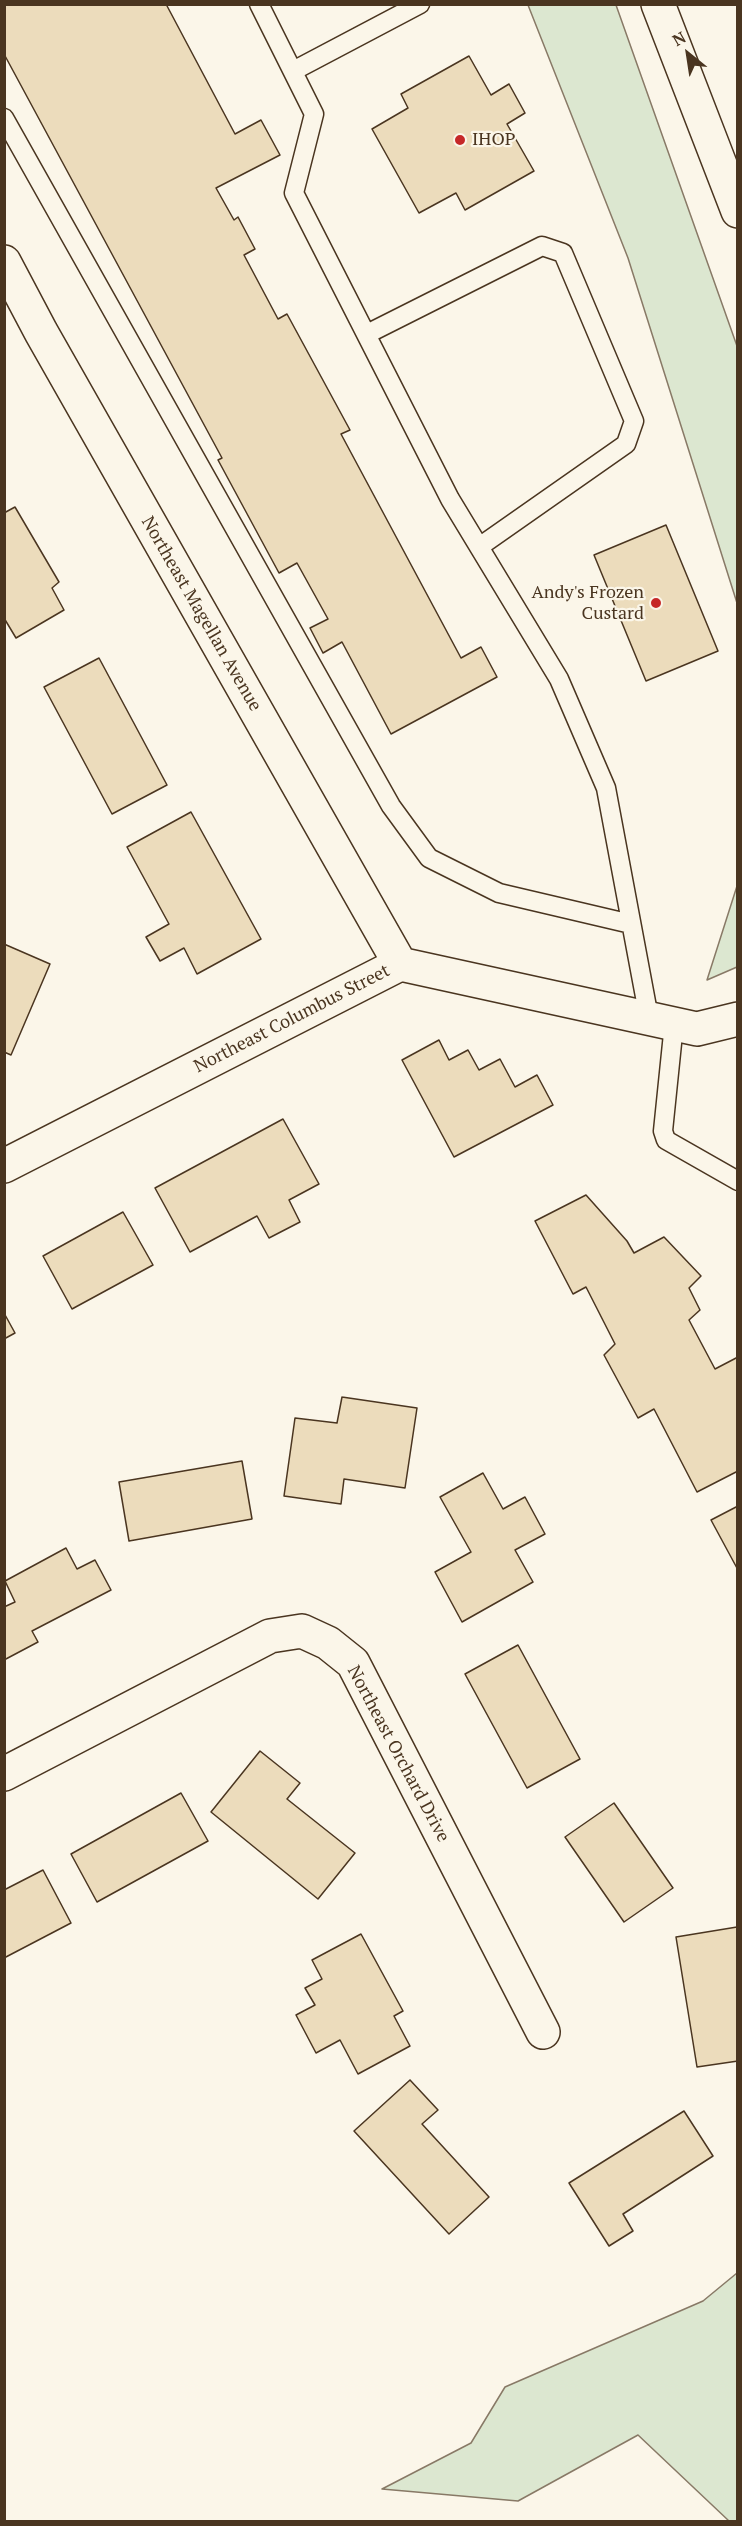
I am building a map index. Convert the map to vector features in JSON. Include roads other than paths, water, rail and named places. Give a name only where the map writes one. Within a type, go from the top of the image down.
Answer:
[{"type":"street","points":[[658,4],[738,211]]},
{"type":"street","name":"Northeast Magellan Avenue","points":[[4,262],[41,332],[400,964]]},
{"type":"street","name":"Northeast Columbus Street","points":[[4,1166],[400,964],[697,1029],[738,1018]]},
{"type":"street","name":"Northeast Orchard Drive","points":[[4,1774],[270,1636],[302,1631],[328,1643],[353,1663],[543,2032]]},
{"type":"lane","points":[[259,4],[314,114],[294,193],[450,499],[559,679],[606,788],[631,924],[662,1021],[663,1131],[666,1140],[738,1181]]},
{"type":"lane","points":[[293,71],[420,4]]},
{"type":"lane","points":[[4,118],[391,806],[429,858],[499,893],[631,924]]},
{"type":"lane","points":[[366,334],[542,246],[563,253],[634,421],[626,444],[479,547]]},
{"type":"place","name":"IHOP","points":[[460,140]]},
{"type":"place","name":"Andy's Frozen Custard","points":[[656,603]]}]
